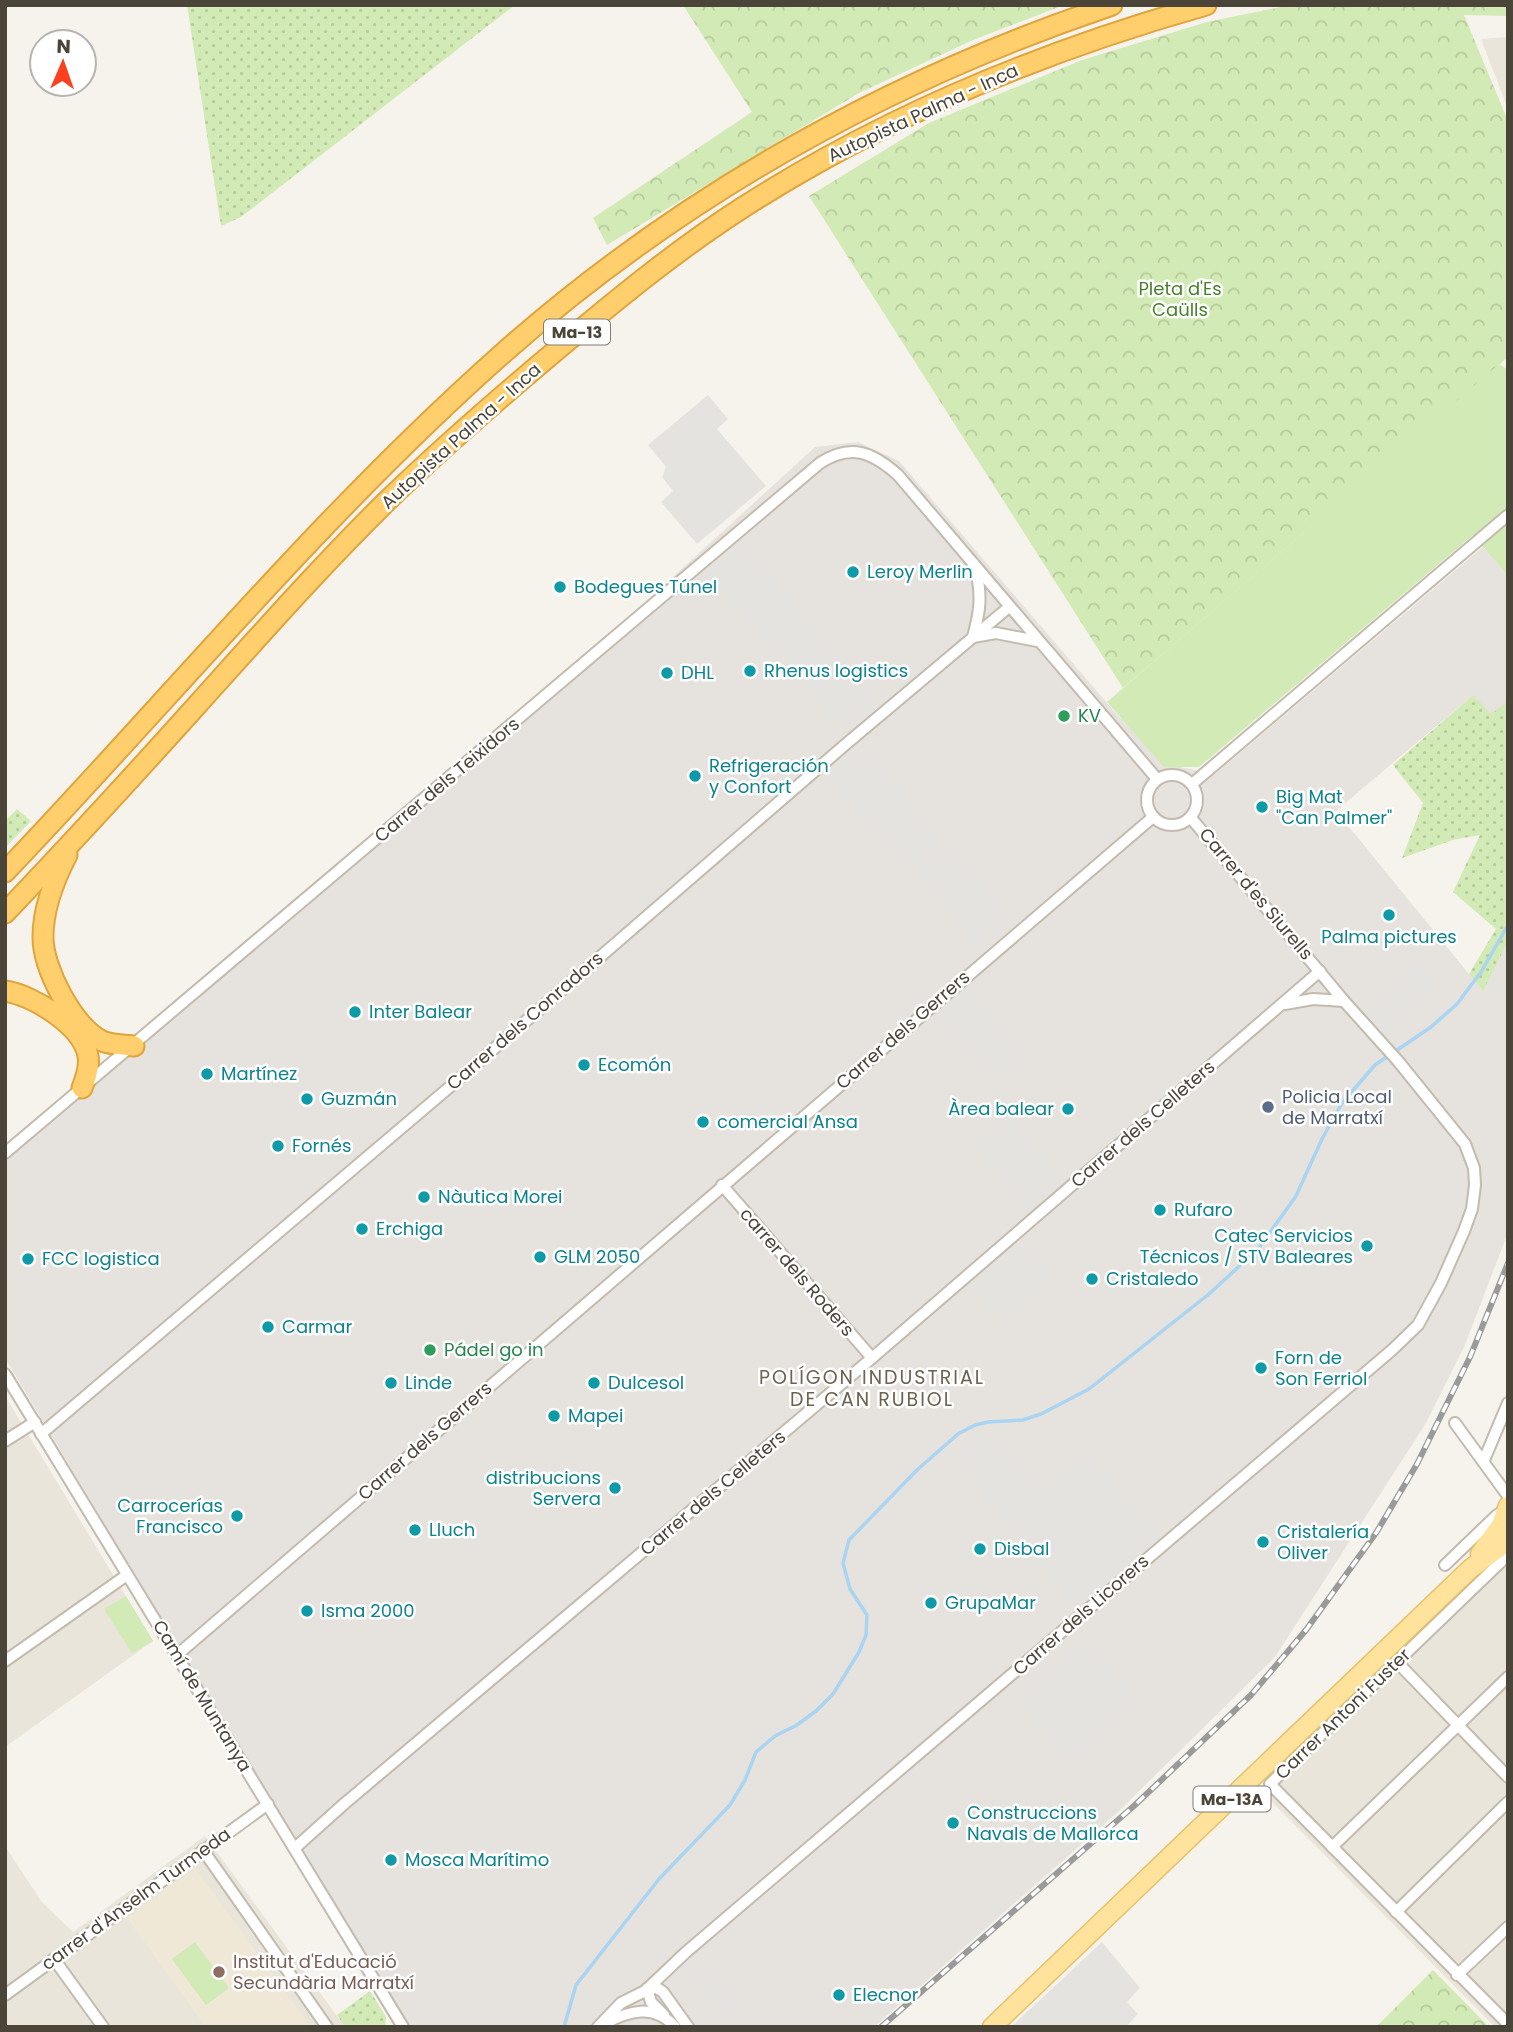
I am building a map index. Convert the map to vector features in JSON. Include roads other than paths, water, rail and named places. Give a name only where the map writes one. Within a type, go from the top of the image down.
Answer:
[{"type":"highway","name":"Autopista Palma - Inca","points":[[5,872],[361,488],[502,354],[583,287],[699,203],[823,129],[963,61],[1012,40],[1112,5]]},
{"type":"highway","name":"Autopista Palma - Inca","points":[[5,913],[269,625],[387,502],[523,378],[655,270],[785,182],[923,109],[1068,48],[1206,5]]},
{"type":"highway","points":[[75,838],[52,888],[45,912],[43,939],[48,965],[56,988],[89,1032],[103,1041],[134,1046]]},
{"type":"highway","points":[[5,991],[37,1001],[55,1013],[84,1045],[89,1066],[82,1088]]},
{"type":"main road","name":"Ma-13A","points":[[1470,1569],[1493,1538],[1506,1511]]},
{"type":"main road","name":"Ma-13A","points":[[992,2027],[1470,1569],[1508,1541]]},
{"type":"street","name":"Carrer dels Teixidors","points":[[5,1153],[820,463],[835,454],[851,451],[883,462],[898,475],[1157,779]]},
{"type":"street","points":[[1192,784],[1508,514]]},
{"type":"street","points":[[975,567],[981,591],[981,607],[973,637],[996,633],[1038,641]]},
{"type":"street","name":"Carrer dels Conradors","points":[[41,1434],[1009,607]]},
{"type":"street","points":[[1179,776],[1192,784],[1196,790],[1198,805],[1191,818],[1176,825],[1167,825],[1153,817],[1146,801],[1151,785],[1157,779],[1179,776]]},
{"type":"street","name":"Carrer dels Gerrers","points":[[177,1655],[1153,817]]},
{"type":"street","name":"Carrer d'es Siurells","points":[[1191,818],[1344,1001],[1398,1060]]},
{"type":"street","name":"Carrer dels Celleters","points":[[295,1848],[872,1358],[1320,971]]},
{"type":"street","points":[[1281,1005],[1312,999],[1344,1001]]},
{"type":"street","name":"Carrer dels Licorers","points":[[648,1989],[685,1953],[1418,1325],[1441,1283],[1472,1209],[1474,1168],[1465,1144],[1398,1060]]},
{"type":"street","name":"carrer dels Roders","points":[[722,1185],[872,1358]]},
{"type":"street","name":"Camí de Muntanya","points":[[5,1374],[400,2024]]},
{"type":"street","points":[[1484,1460],[1508,1403]]},
{"type":"street","points":[[5,1441],[35,1422]]},
{"type":"street","points":[[1445,1565],[1496,1516],[1506,1511],[1484,1460],[1455,1423]]},
{"type":"street","name":"Carrer Antoni Fuster","points":[[1508,1555],[1270,1784],[1508,2024]]},
{"type":"street","points":[[5,1661],[127,1574]]},
{"type":"street","points":[[1397,1662],[1508,1777]]},
{"type":"street","points":[[1332,1847],[1508,1677]]},
{"type":"street","points":[[1396,1912],[1508,1802]]},
{"type":"street","name":"carrer d'Anselm Turmeda","points":[[5,1995],[268,1804]]},
{"type":"street","points":[[203,1850],[327,2027]]},
{"type":"street","points":[[1457,1975],[1508,1927]]},
{"type":"street","points":[[54,1959],[103,2027]]},
{"type":"street","points":[[598,2027],[621,2003],[648,1989],[657,1988],[663,1992],[688,2027]]},
{"type":"street","points":[[648,1989],[651,2002],[672,2024]]},
{"type":"street","points":[[598,2027],[632,2011],[650,2012],[672,2024]]},
{"type":"waterway","points":[[564,2027],[576,1985],[659,1879],[730,1805],[745,1780],[756,1752],[775,1736],[816,1711],[833,1694],[859,1652],[866,1635],[867,1615],[850,1589],[843,1563],[849,1540],[917,1470],[958,1434],[975,1425],[1023,1420],[1041,1414],[1089,1389],[1209,1294],[1258,1249],[1296,1196],[1342,1103],[1375,1065],[1431,1027],[1457,1004],[1481,972],[1508,925]]},
{"type":"railway","points":[[881,2027],[1135,1805],[1251,1695],[1306,1630],[1376,1533],[1417,1464],[1470,1357],[1508,1263]]},
{"type":"place","name":"Leroy Merlin","points":[[853,572]]},
{"type":"place","name":"Bodegues Túnel","points":[[560,587]]},
{"type":"place","name":"Rhenus logistics","points":[[750,671]]},
{"type":"place","name":"DHL","points":[[667,673]]},
{"type":"place","name":"KV","points":[[1064,716]]},
{"type":"place","name":"Refrigeración y Confort","points":[[695,776]]},
{"type":"place","name":"Big Mat \"Can Palmer\"","points":[[1262,807]]},
{"type":"place","name":"Palma pictures","points":[[1389,915]]},
{"type":"place","name":"Inter Balear","points":[[355,1012]]},
{"type":"place","name":"Ecomón","points":[[584,1065]]},
{"type":"place","name":"Martínez","points":[[207,1074]]},
{"type":"place","name":"Guzmán","points":[[307,1099]]},
{"type":"place","name":"Policia Local de Marratxí","points":[[1268,1107]]},
{"type":"place","name":"Àrea balear","points":[[1068,1109]]},
{"type":"place","name":"comercial Ansa","points":[[703,1122]]},
{"type":"place","name":"Fornés","points":[[278,1146]]},
{"type":"place","name":"Nàutica Morei","points":[[424,1197]]},
{"type":"place","name":"Rufaro","points":[[1160,1210]]},
{"type":"place","name":"Erchiga","points":[[362,1229]]},
{"type":"place","name":"Catec Servicios Técnicos / STV Baleares","points":[[1367,1246]]},
{"type":"place","name":"GLM 2050","points":[[540,1257]]},
{"type":"place","name":"FCC logistica","points":[[28,1259]]},
{"type":"place","name":"Cristaledo","points":[[1092,1279]]},
{"type":"place","name":"Carmar","points":[[268,1327]]},
{"type":"place","name":"Pádel go in","points":[[430,1350]]},
{"type":"place","name":"Forn de Son Ferriol","points":[[1261,1368]]},
{"type":"place","name":"Linde","points":[[391,1383]]},
{"type":"place","name":"Dulcesol","points":[[594,1383]]},
{"type":"place","name":"Mapei","points":[[554,1416]]},
{"type":"place","name":"distribucions Servera","points":[[615,1488]]},
{"type":"place","name":"Carrocerías Francisco","points":[[237,1516]]},
{"type":"place","name":"Lluch","points":[[415,1530]]},
{"type":"place","name":"Cristalería Oliver","points":[[1263,1542]]},
{"type":"place","name":"Disbal","points":[[980,1549]]},
{"type":"place","name":"GrupaMar","points":[[931,1603]]},
{"type":"place","name":"Isma 2000","points":[[307,1611]]},
{"type":"place","name":"Construccions Navals de Mallorca","points":[[953,1823]]},
{"type":"place","name":"Mosca Marítimo","points":[[391,1860]]},
{"type":"place","name":"Institut d'Educació Secundària Marratxí","points":[[219,1972]]},
{"type":"place","name":"Elecnor","points":[[839,1995]]},
{"type":"district","name":"POLÍGON INDUSTRIAL DE CAN RUBIOL","points":[[872,1388]]},
{"type":"park label","name":"Pleta d'Es Caülls","points":[[1180,299]]}]
